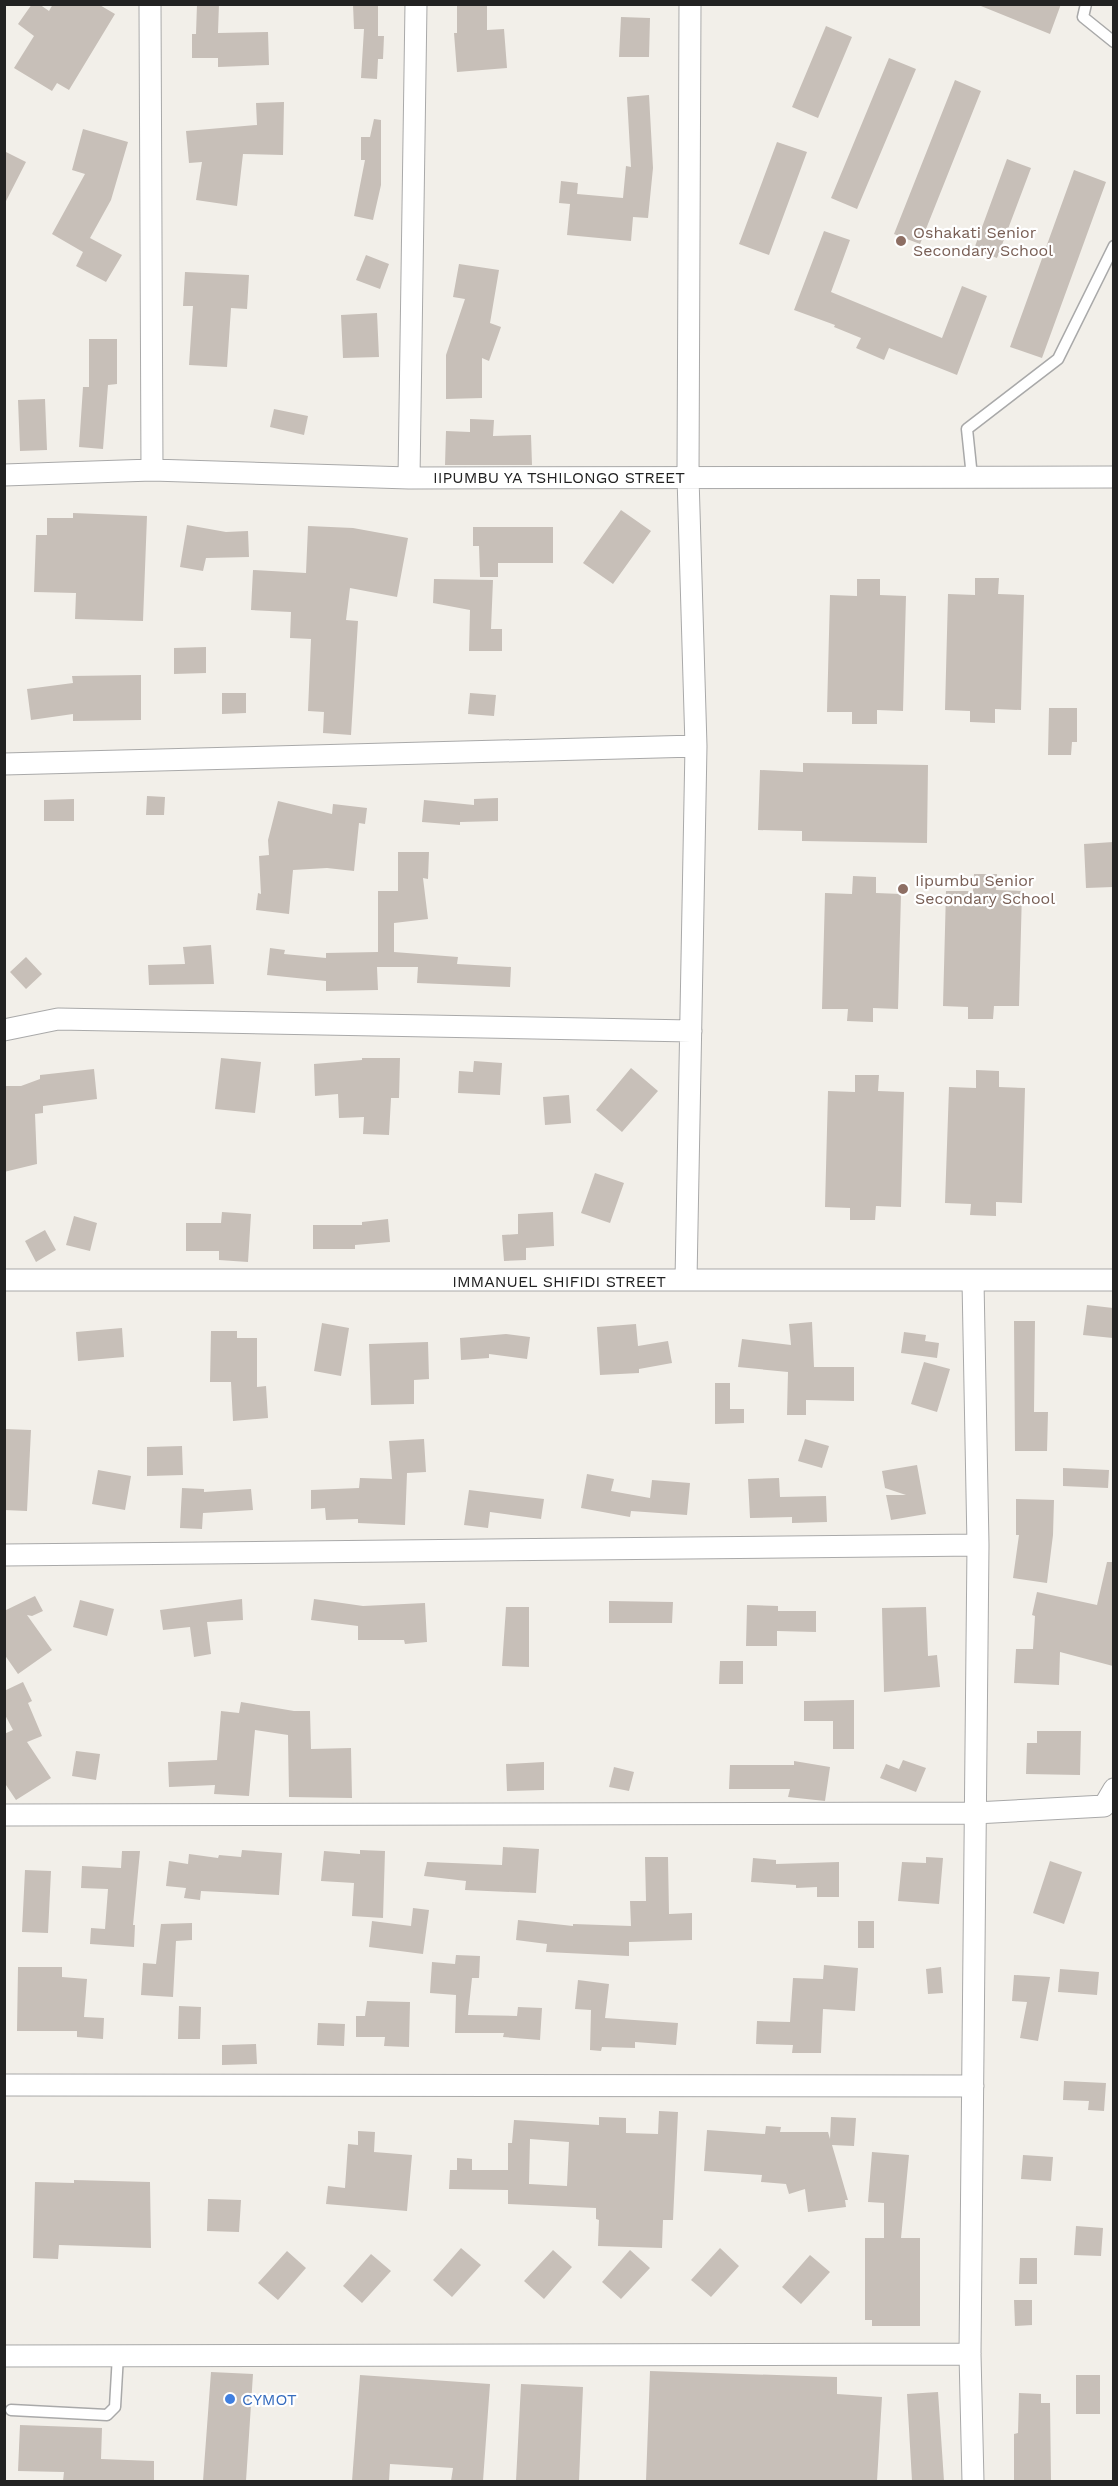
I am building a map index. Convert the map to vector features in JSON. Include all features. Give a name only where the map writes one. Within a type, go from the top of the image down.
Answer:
[{"type":"street","points":[[150,4],[152,470]]},
{"type":"street","points":[[409,478],[416,4]]},
{"type":"street","points":[[687,1280],[696,746],[688,477],[690,4]]},
{"type":"street","name":"IIPUMBU YA TSHILONGO STREET","points":[[4,475],[152,470],[409,478],[1113,477]]},
{"type":"street","points":[[4,764],[696,746]]},
{"type":"street","points":[[4,1030],[58,1019],[691,1031]]},
{"type":"street","name":"IMMANUEL SHIFIDI STREET","points":[[4,1280],[1113,1280]]},
{"type":"street","points":[[973,1281],[978,1545],[970,2354],[973,2481]]},
{"type":"street","points":[[4,1555],[978,1545]]},
{"type":"street","points":[[4,1815],[975,1813],[1110,1802]]},
{"type":"street","points":[[4,2085],[973,2086]]},
{"type":"street","points":[[4,2356],[970,2354]]},
{"type":"lane","points":[[1086,4],[1083,17],[1113,42]]},
{"type":"lane","points":[[972,477],[967,429],[1058,359],[1113,246]]},
{"type":"lane","points":[[11,2410],[107,2415],[115,2407],[118,2355]]},
{"type":"building","points":[[32,4],[39,4],[49,11],[53,4],[98,4],[115,14],[69,90],[57,83],[52,91],[14,68],[34,36],[18,24]]},
{"type":"building","points":[[197,4],[219,4],[218,33],[268,32],[269,65],[218,67],[218,58],[192,58],[192,34],[196,34]]},
{"type":"building","points":[[353,4],[378,4],[378,36],[384,36],[383,59],[378,59],[377,79],[361,78],[364,29],[354,29]]},
{"type":"building","points":[[457,4],[487,4],[487,30],[504,29],[507,68],[457,72],[454,33],[457,33]]},
{"type":"building","points":[[976,4],[1061,4],[1050,34]]},
{"type":"building","points":[[621,17],[650,18],[649,57],[619,57]]},
{"type":"building","points":[[826,26],[852,37],[818,118],[792,107]]},
{"type":"building","points":[[889,58],[916,69],[857,209],[831,198]]},
{"type":"building","points":[[955,80],[981,91],[920,244],[894,234]]},
{"type":"building","points":[[649,95],[653,168],[648,218],[633,217],[631,241],[567,235],[570,204],[559,203],[561,181],[578,183],[577,194],[623,198],[626,166],[631,167],[627,97]]},
{"type":"building","points":[[284,102],[283,155],[243,154],[237,206],[196,200],[202,162],[189,163],[186,131],[257,125],[256,103]]},
{"type":"building","points":[[374,119],[381,120],[381,185],[373,220],[354,216],[365,160],[361,160],[361,137],[370,137]]},
{"type":"building","points":[[83,129],[128,142],[111,200],[90,238],[122,255],[106,282],[76,266],[83,252],[52,234],[85,174],[72,170]]},
{"type":"building","points":[[777,142],[807,152],[769,255],[739,244]]},
{"type":"building","points":[[4,151],[26,162],[4,205]]},
{"type":"building","points":[[1007,159],[1031,168],[997,258],[974,249]]},
{"type":"building","points":[[1074,170],[1106,182],[1042,358],[1010,347]]},
{"type":"building","points":[[824,231],[850,240],[831,292],[942,338],[962,286],[987,296],[957,375],[889,348],[884,360],[856,348],[861,338],[834,327],[835,325],[794,310]]},
{"type":"building","points":[[366,255],[389,264],[380,289],[356,280]]},
{"type":"building","points":[[459,264],[499,270],[490,323],[501,327],[489,361],[482,358],[482,398],[446,399],[446,355],[465,299],[453,297]]},
{"type":"building","points":[[185,272],[249,275],[247,309],[231,308],[227,367],[189,365],[193,306],[183,306]]},
{"type":"building","points":[[377,313],[379,357],[343,358],[341,315]]},
{"type":"building","points":[[89,339],[117,339],[117,384],[108,385],[103,449],[79,447],[83,387],[89,387]]},
{"type":"building","points":[[45,399],[47,450],[20,451],[18,400]]},
{"type":"building","points":[[274,409],[308,416],[304,435],[270,427]]},
{"type":"building","points":[[470,419],[494,420],[493,436],[531,435],[532,465],[445,465],[446,431],[470,432]]},
{"type":"building","points":[[621,510],[651,531],[613,584],[583,563]]},
{"type":"building","points":[[73,513],[147,516],[143,621],[75,619],[76,593],[34,592],[36,535],[47,535],[47,518],[73,518]]},
{"type":"building","points":[[187,525],[226,532],[248,531],[249,557],[206,558],[203,571],[180,567]]},
{"type":"building","points":[[308,526],[353,528],[408,538],[397,597],[350,588],[346,620],[358,621],[351,735],[323,733],[324,712],[308,711],[311,639],[290,638],[291,612],[251,610],[253,570],[306,573]]},
{"type":"building","points":[[473,527],[553,527],[553,563],[498,563],[498,577],[480,577],[479,546],[473,546]]},
{"type":"building","points":[[975,578],[999,578],[998,594],[1024,595],[1021,710],[995,709],[995,723],[970,722],[970,711],[945,710],[948,594],[975,595]]},
{"type":"building","points":[[434,579],[493,580],[491,629],[502,629],[502,651],[469,651],[470,610],[433,603]]},
{"type":"building","points":[[857,579],[880,579],[880,595],[906,596],[903,711],[877,710],[877,724],[852,724],[852,712],[827,712],[830,595],[857,596]]},
{"type":"building","points":[[206,647],[206,673],[174,674],[174,648]]},
{"type":"building","points":[[141,675],[141,720],[73,721],[73,714],[31,720],[27,689],[73,683],[72,676]]},
{"type":"building","points":[[222,693],[246,693],[246,713],[222,714]]},
{"type":"building","points":[[470,693],[496,695],[494,716],[468,714]]},
{"type":"building","points":[[1049,708],[1077,708],[1077,742],[1072,742],[1071,755],[1048,755]]},
{"type":"building","points":[[803,763],[928,765],[927,843],[802,841],[802,831],[758,830],[760,770],[803,772]]},
{"type":"building","points":[[147,796],[165,797],[164,815],[146,815]]},
{"type":"building","points":[[498,798],[498,821],[460,822],[460,825],[422,822],[424,800],[474,805],[474,799]]},
{"type":"building","points":[[74,799],[74,821],[44,821],[44,800]]},
{"type":"building","points":[[278,801],[332,814],[333,804],[367,808],[365,824],[359,823],[354,871],[327,868],[293,870],[289,914],[256,910],[258,893],[261,894],[259,856],[269,855],[268,840]]},
{"type":"building","points":[[1113,842],[1113,887],[1086,888],[1084,844]]},
{"type":"building","points":[[398,852],[429,852],[428,879],[423,878],[428,919],[394,923],[394,952],[458,957],[457,964],[511,967],[510,987],[417,983],[418,967],[377,967],[378,990],[326,991],[326,981],[267,975],[270,948],[285,950],[284,954],[326,958],[326,953],[378,952],[378,891],[398,891]]},
{"type":"building","points":[[974,874],[997,874],[996,890],[1022,891],[1019,1006],[994,1006],[993,1019],[968,1019],[968,1007],[943,1006],[946,891],[973,891]]},
{"type":"building","points":[[853,876],[876,877],[876,893],[901,894],[898,1009],[873,1008],[873,1022],[847,1021],[848,1009],[822,1009],[825,893],[852,894]]},
{"type":"building","points":[[211,945],[214,984],[149,985],[148,965],[185,964],[183,947]]},
{"type":"building","points":[[26,957],[42,974],[26,989],[10,972]]},
{"type":"building","points":[[221,1058],[261,1062],[255,1113],[215,1109]]},
{"type":"building","points":[[362,1058],[400,1058],[399,1098],[391,1098],[389,1135],[363,1134],[364,1117],[339,1118],[338,1094],[315,1096],[314,1064],[362,1060]]},
{"type":"building","points":[[474,1061],[502,1063],[500,1095],[458,1093],[459,1071],[473,1072]]},
{"type":"building","points":[[631,1068],[658,1091],[622,1132],[596,1110]]},
{"type":"building","points":[[94,1069],[97,1099],[43,1106],[43,1113],[35,1114],[37,1164],[4,1172],[4,1086],[21,1086],[40,1079],[40,1075]]},
{"type":"building","points":[[976,1070],[999,1071],[999,1087],[1025,1088],[1022,1203],[996,1202],[996,1216],[970,1215],[971,1204],[945,1203],[949,1087],[976,1088]]},
{"type":"building","points":[[855,1075],[879,1075],[878,1091],[904,1092],[901,1207],[876,1206],[875,1220],[850,1220],[850,1208],[825,1207],[828,1091],[855,1092]]},
{"type":"building","points":[[569,1095],[571,1123],[545,1125],[543,1097]]},
{"type":"building","points":[[595,1173],[624,1183],[610,1223],[581,1213]]},
{"type":"building","points":[[222,1212],[251,1214],[248,1262],[219,1260],[219,1251],[186,1251],[186,1223],[221,1223]]},
{"type":"building","points":[[553,1212],[554,1246],[526,1248],[526,1260],[504,1261],[502,1235],[518,1234],[518,1214]]},
{"type":"building","points":[[74,1216],[97,1223],[90,1251],[66,1245]]},
{"type":"building","points":[[388,1219],[390,1242],[355,1245],[355,1249],[313,1249],[313,1225],[362,1225],[362,1222]]},
{"type":"building","points":[[45,1230],[56,1250],[36,1262],[25,1241]]},
{"type":"building","points":[[1087,1305],[1113,1308],[1113,1338],[1083,1335]]},
{"type":"building","points":[[1014,1321],[1035,1321],[1034,1412],[1048,1412],[1047,1451],[1015,1451]]},
{"type":"building","points":[[812,1322],[814,1367],[854,1367],[854,1401],[806,1400],[806,1415],[787,1415],[788,1372],[738,1367],[742,1339],[791,1345],[789,1324]]},
{"type":"building","points":[[322,1323],[349,1328],[341,1376],[314,1371]]},
{"type":"building","points":[[636,1324],[638,1346],[668,1341],[672,1363],[639,1369],[639,1373],[600,1375],[597,1327]]},
{"type":"building","points":[[122,1328],[124,1357],[78,1361],[76,1332]]},
{"type":"building","points":[[211,1331],[237,1331],[237,1338],[257,1338],[257,1387],[266,1386],[268,1418],[233,1421],[231,1382],[210,1382]]},
{"type":"building","points":[[904,1332],[926,1335],[925,1341],[939,1343],[937,1358],[901,1353]]},
{"type":"building","points":[[506,1334],[530,1337],[527,1359],[489,1354],[489,1358],[461,1360],[460,1338]]},
{"type":"building","points":[[428,1342],[429,1379],[414,1380],[414,1404],[371,1405],[369,1344]]},
{"type":"building","points":[[924,1362],[950,1369],[937,1412],[911,1404]]},
{"type":"building","points":[[715,1383],[730,1383],[730,1409],[744,1409],[744,1423],[715,1424]]},
{"type":"building","points":[[4,1429],[31,1430],[27,1511],[4,1510]]},
{"type":"building","points":[[424,1439],[426,1472],[407,1473],[405,1525],[358,1523],[358,1519],[326,1520],[325,1508],[311,1509],[311,1490],[359,1488],[360,1478],[392,1479],[389,1441]]},
{"type":"building","points":[[805,1439],[829,1446],[822,1468],[798,1461]]},
{"type":"building","points":[[182,1446],[183,1475],[147,1476],[147,1447]]},
{"type":"building","points":[[917,1465],[926,1514],[891,1520],[886,1495],[906,1495],[885,1488],[882,1471]]},
{"type":"building","points":[[1063,1468],[1109,1470],[1108,1488],[1063,1486]]},
{"type":"building","points":[[98,1470],[131,1476],[125,1510],[92,1504]]},
{"type":"building","points":[[587,1474],[614,1479],[611,1491],[650,1498],[652,1480],[690,1483],[687,1515],[631,1511],[630,1517],[581,1508]]},
{"type":"building","points":[[779,1478],[780,1497],[826,1496],[827,1522],[792,1523],[792,1517],[750,1518],[748,1479]]},
{"type":"building","points":[[182,1488],[204,1489],[204,1492],[251,1489],[253,1510],[203,1513],[202,1529],[180,1528]]},
{"type":"building","points":[[469,1490],[544,1499],[541,1519],[490,1512],[488,1528],[464,1525]]},
{"type":"building","points":[[1016,1499],[1054,1500],[1053,1535],[1047,1583],[1013,1578],[1019,1535],[1016,1535]]},
{"type":"building","points":[[1107,1562],[1113,1562],[1113,1666],[1060,1652],[1059,1685],[1014,1683],[1016,1649],[1033,1649],[1035,1616],[1032,1615],[1037,1592],[1097,1605]]},
{"type":"building","points":[[35,1596],[43,1611],[32,1616],[27,1615],[52,1650],[18,1674],[4,1654],[4,1611]]},
{"type":"building","points":[[242,1599],[243,1620],[207,1622],[211,1654],[194,1657],[190,1627],[163,1630],[160,1610]]},
{"type":"building","points":[[314,1599],[363,1606],[425,1603],[427,1642],[405,1644],[404,1640],[358,1640],[358,1626],[311,1620]]},
{"type":"building","points":[[80,1600],[114,1609],[107,1636],[73,1627]]},
{"type":"building","points":[[609,1601],[673,1602],[672,1623],[609,1623]]},
{"type":"building","points":[[747,1605],[778,1606],[778,1611],[816,1611],[816,1632],[777,1631],[777,1646],[746,1646]]},
{"type":"building","points":[[506,1607],[529,1607],[529,1667],[502,1666]]},
{"type":"building","points":[[926,1607],[928,1656],[937,1655],[940,1687],[884,1692],[882,1608]]},
{"type":"building","points":[[720,1661],[743,1661],[743,1684],[719,1684]]},
{"type":"building","points":[[23,1682],[32,1701],[28,1703],[42,1736],[27,1742],[51,1778],[16,1800],[4,1782],[4,1734],[13,1730],[4,1713],[4,1691]]},
{"type":"building","points":[[854,1700],[854,1749],[833,1749],[833,1721],[804,1721],[804,1701]]},
{"type":"building","points":[[241,1702],[294,1711],[310,1711],[311,1749],[351,1748],[352,1798],[289,1797],[288,1735],[255,1730],[249,1796],[214,1794],[215,1785],[169,1787],[168,1762],[217,1760],[221,1711],[239,1713]]},
{"type":"building","points":[[1037,1731],[1081,1731],[1080,1775],[1026,1774],[1027,1743],[1037,1743]]},
{"type":"building","points":[[76,1751],[100,1754],[96,1780],[72,1776]]},
{"type":"building","points":[[903,1760],[926,1768],[916,1792],[880,1778],[886,1764],[899,1769]]},
{"type":"building","points":[[794,1761],[830,1767],[825,1801],[788,1797],[790,1789],[729,1789],[730,1765],[794,1765]]},
{"type":"building","points":[[544,1762],[544,1790],[507,1791],[506,1764]]},
{"type":"building","points":[[614,1767],[634,1772],[629,1791],[609,1787]]},
{"type":"building","points":[[503,1847],[539,1849],[536,1893],[465,1890],[466,1881],[424,1876],[427,1862],[502,1865]]},
{"type":"building","points":[[242,1850],[282,1853],[279,1895],[201,1891],[200,1900],[184,1898],[186,1888],[166,1886],[169,1861],[188,1864],[189,1854],[218,1858],[219,1855],[241,1857]]},
{"type":"building","points":[[360,1850],[385,1851],[383,1918],[352,1916],[354,1883],[321,1881],[324,1851],[360,1854]]},
{"type":"building","points":[[122,1851],[140,1851],[133,1925],[135,1925],[134,1947],[90,1944],[91,1928],[105,1929],[108,1889],[81,1888],[82,1866],[121,1868]]},
{"type":"building","points":[[645,1857],[668,1857],[669,1914],[692,1913],[692,1940],[629,1942],[629,1956],[546,1952],[547,1944],[516,1940],[518,1920],[573,1926],[573,1924],[631,1926],[630,1901],[646,1901]]},
{"type":"building","points":[[926,1857],[943,1858],[939,1904],[898,1901],[902,1862],[926,1863]]},
{"type":"building","points":[[753,1858],[776,1860],[776,1864],[839,1862],[839,1897],[817,1897],[817,1887],[796,1888],[796,1885],[751,1882]]},
{"type":"building","points":[[1050,1861],[1082,1872],[1064,1924],[1033,1913]]},
{"type":"building","points":[[25,1870],[51,1871],[48,1933],[22,1932]]},
{"type":"building","points":[[413,1908],[429,1910],[423,1954],[369,1947],[372,1921],[411,1926]]},
{"type":"building","points":[[858,1921],[874,1921],[874,1948],[858,1948]]},
{"type":"building","points":[[192,1923],[192,1940],[176,1941],[173,1997],[141,1995],[143,1963],[156,1964],[161,1924]]},
{"type":"building","points":[[456,1955],[480,1956],[479,1978],[472,1978],[468,2015],[517,2016],[518,2007],[542,2008],[540,2040],[503,2037],[504,2033],[455,2033],[456,1995],[430,1993],[432,1962],[455,1964]]},
{"type":"building","points":[[824,1965],[858,1968],[855,2011],[823,2009],[821,2053],[792,2053],[793,2045],[756,2044],[757,2021],[790,2022],[793,1978],[823,1979]]},
{"type":"building","points":[[18,1967],[62,1967],[62,1977],[87,1979],[84,2017],[104,2018],[103,2039],[77,2037],[77,2031],[17,2031]]},
{"type":"building","points":[[941,1967],[943,1993],[928,1994],[926,1969]]},
{"type":"building","points":[[1060,1969],[1099,1972],[1097,1995],[1058,1992]]},
{"type":"building","points":[[1014,1975],[1050,1977],[1038,2041],[1020,2038],[1027,2002],[1012,2001]]},
{"type":"building","points":[[578,1980],[609,1984],[605,2018],[678,2023],[676,2045],[635,2042],[635,2048],[602,2047],[601,2051],[590,2050],[591,2010],[575,2009]]},
{"type":"building","points":[[367,2001],[410,2002],[409,2047],[384,2046],[385,2037],[356,2037],[356,2016],[365,2016]]},
{"type":"building","points":[[179,2006],[201,2007],[200,2039],[178,2039]]},
{"type":"building","points":[[318,2023],[345,2024],[344,2046],[317,2045]]},
{"type":"building","points":[[256,2044],[257,2064],[222,2065],[222,2045]]},
{"type":"building","points":[[1064,2081],[1106,2083],[1104,2111],[1088,2110],[1089,2101],[1063,2100]]},
{"type":"building","points":[[659,2111],[678,2112],[673,2220],[663,2220],[662,2248],[598,2246],[599,2220],[596,2219],[596,2208],[508,2204],[508,2190],[449,2189],[450,2170],[457,2170],[457,2158],[472,2159],[472,2170],[508,2170],[508,2143],[512,2143],[514,2120],[599,2125],[599,2117],[626,2118],[626,2133],[658,2134]],"holes":[[[530,2139],[569,2142],[567,2186],[529,2184]]]},
{"type":"building","points":[[831,2117],[856,2118],[854,2146],[832,2145],[848,2200],[845,2200],[846,2207],[808,2212],[805,2189],[789,2194],[786,2184],[761,2182],[762,2175],[704,2171],[707,2130],[765,2134],[766,2126],[781,2127],[780,2132],[828,2132],[830,2139]]},
{"type":"building","points":[[358,2131],[375,2132],[374,2152],[412,2155],[407,2211],[326,2204],[328,2186],[345,2188],[348,2144],[358,2145]]},
{"type":"building","points":[[872,2152],[909,2155],[901,2238],[920,2238],[920,2326],[872,2326],[872,2320],[865,2320],[865,2238],[884,2238],[884,2203],[868,2202]]},
{"type":"building","points":[[1023,2155],[1053,2157],[1051,2181],[1021,2179]]},
{"type":"building","points":[[74,2180],[150,2182],[151,2248],[59,2245],[58,2259],[33,2258],[35,2182],[74,2183]]},
{"type":"building","points":[[208,2199],[241,2200],[239,2232],[207,2231]]},
{"type":"building","points":[[1076,2226],[1103,2228],[1101,2256],[1074,2255]]},
{"type":"building","points":[[461,2248],[481,2265],[452,2297],[433,2280]]},
{"type":"building","points":[[720,2248],[739,2266],[711,2297],[691,2280]]},
{"type":"building","points":[[553,2250],[572,2267],[544,2299],[524,2281]]},
{"type":"building","points":[[630,2250],[650,2268],[621,2299],[602,2282]]},
{"type":"building","points":[[287,2251],[306,2268],[278,2300],[258,2283]]},
{"type":"building","points":[[371,2254],[391,2271],[362,2303],[343,2286]]},
{"type":"building","points":[[810,2255],[830,2272],[801,2304],[782,2287]]},
{"type":"building","points":[[1020,2258],[1037,2258],[1037,2284],[1019,2284]]},
{"type":"building","points":[[1014,2300],[1032,2300],[1032,2325],[1015,2326]]},
{"type":"building","points":[[650,2371],[837,2377],[837,2394],[882,2397],[877,2481],[646,2481]]},
{"type":"building","points":[[211,2372],[253,2374],[246,2481],[203,2481]]},
{"type":"building","points":[[360,2375],[490,2384],[483,2481],[451,2481],[453,2468],[390,2464],[389,2481],[352,2481]]},
{"type":"building","points":[[1076,2375],[1100,2375],[1100,2414],[1076,2414]]},
{"type":"building","points":[[521,2384],[583,2387],[579,2481],[516,2481]]},
{"type":"building","points":[[938,2392],[944,2481],[912,2481],[907,2394]]},
{"type":"building","points":[[1019,2393],[1041,2394],[1041,2403],[1050,2403],[1051,2481],[1014,2481],[1014,2434],[1018,2433]]},
{"type":"building","points":[[20,2425],[102,2428],[101,2459],[154,2461],[154,2481],[63,2481],[64,2472],[18,2471]]},
{"type":"place","name":"Oshakati Senior Secondary School","points":[[901,241]]},
{"type":"place","name":"Iipumbu Senior Secondary School","points":[[903,889]]},
{"type":"place","name":"CYMOT","points":[[230,2399]]}]
